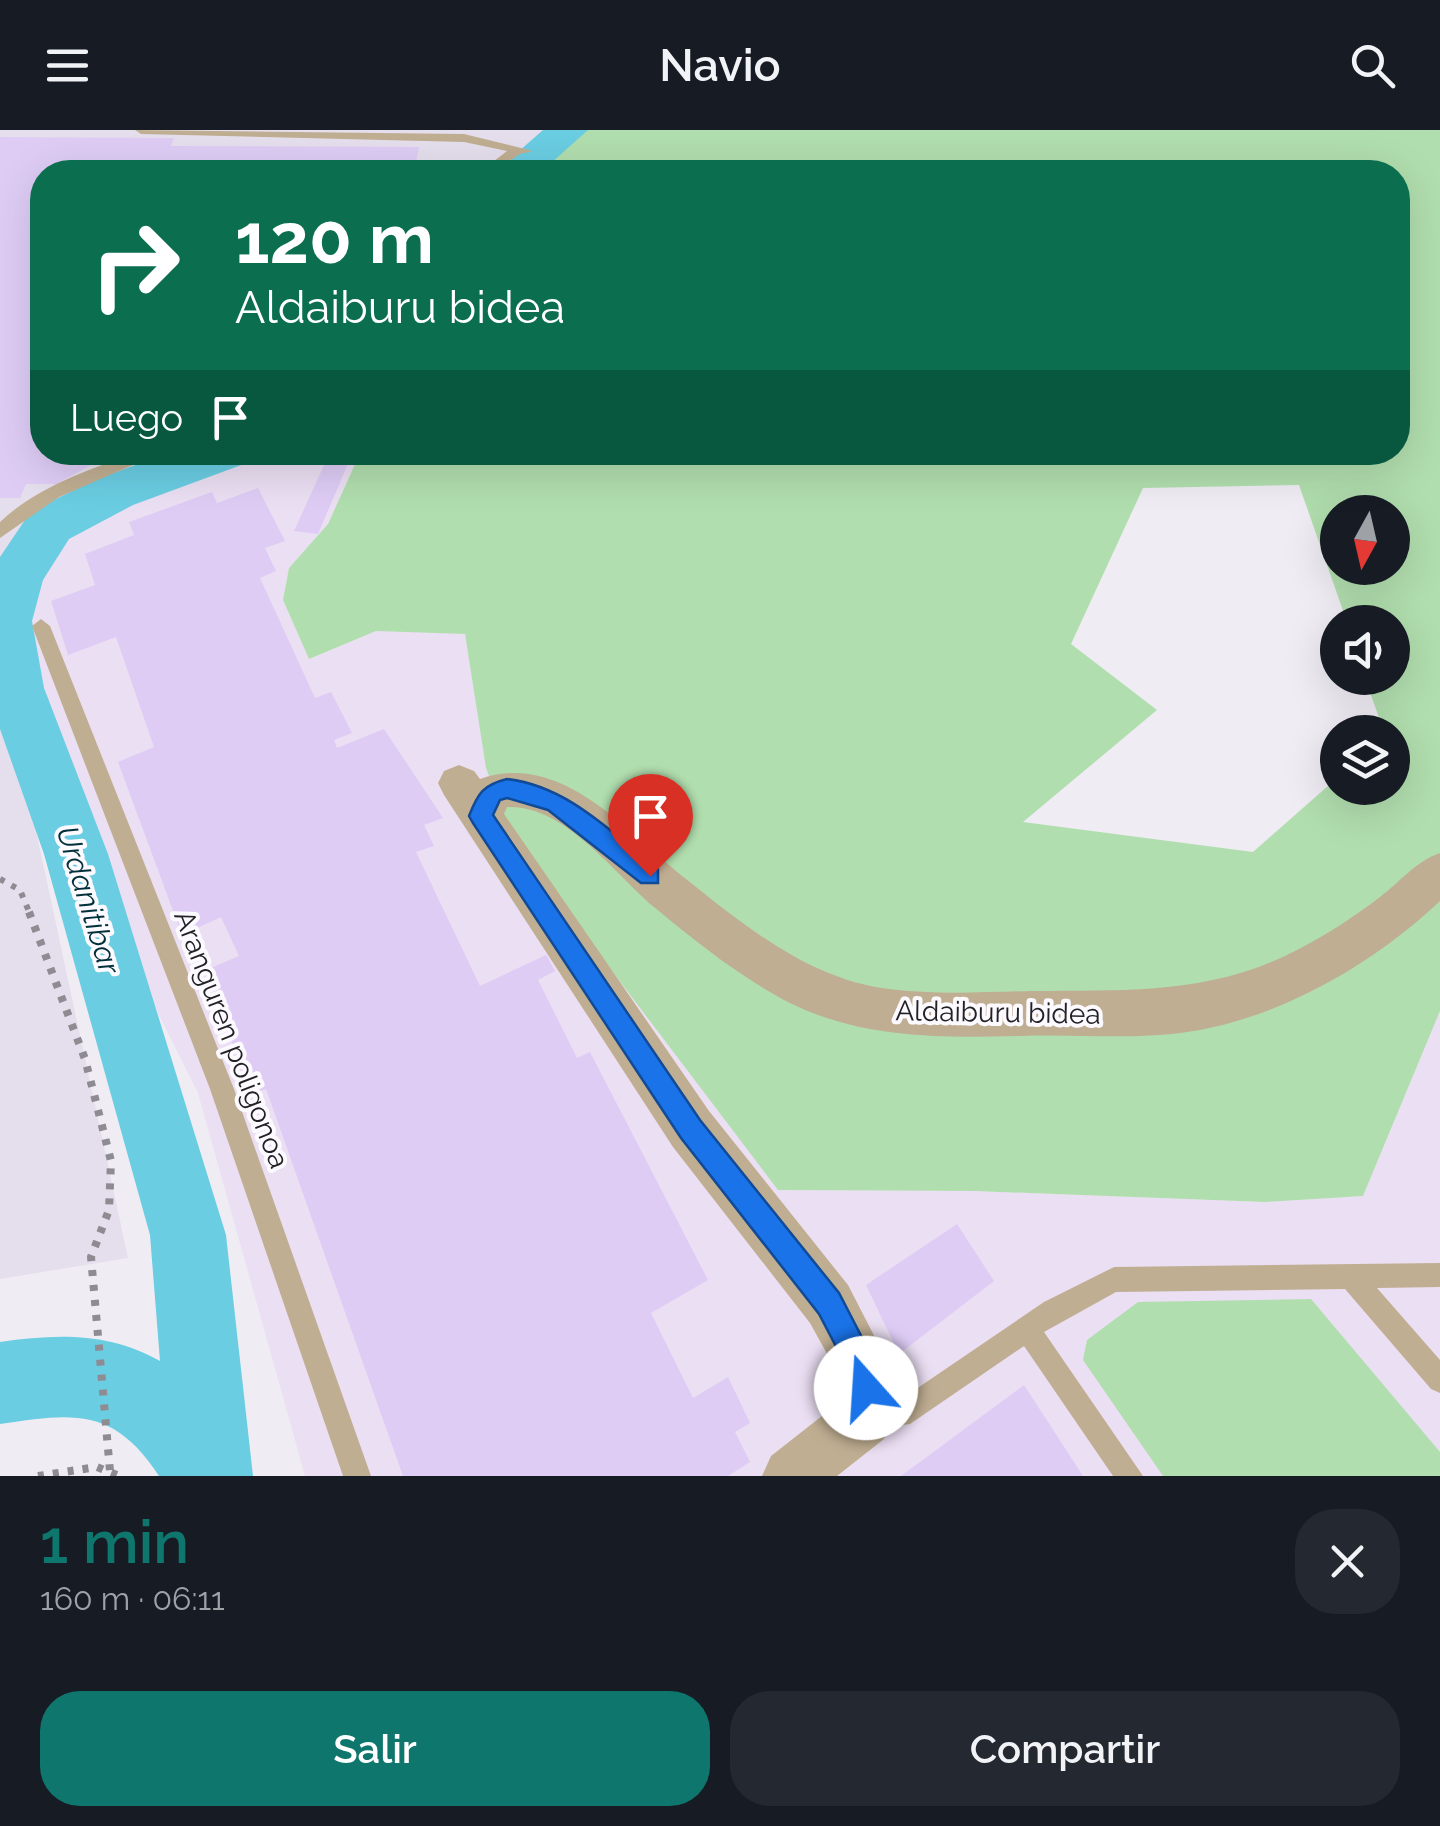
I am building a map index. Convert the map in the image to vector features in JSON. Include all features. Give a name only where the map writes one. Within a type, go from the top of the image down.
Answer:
[{"type":"street","name":"Aldaiburu bidea","points":[[864,1419],[866,1388],[856,1353],[829,1304],[690,1129],[470,800],[493,792],[531,791],[580,818],[673,896],[789,978],[846,1004],[918,1014],[1129,1015],[1236,999],[1320,959],[1422,892],[1440,872]]},
{"type":"street","points":[[791,1476],[864,1419]]},
{"type":"lane","points":[[141,130],[464,138],[522,150],[506,160]]},
{"type":"lane","points":[[0,532],[20,510],[120,465]]},
{"type":"lane","name":"Aranguren poligonoa","points":[[41,626],[222,1089],[357,1476]]},
{"type":"lane","points":[[864,1419],[900,1415],[1052,1311],[1114,1280],[1440,1275]]},
{"type":"lane","points":[[1350,1276],[1440,1380]]},
{"type":"lane","points":[[1027,1329],[1130,1476]]},
{"type":"path","points":[[0,879],[20,890],[86,1068],[112,1161],[112,1194],[104,1234],[91,1257],[115,1474],[83,1468],[38,1476]]},
{"type":"shaded area","points":[[0,130],[557,130],[520,160],[30,160],[30,465],[159,465],[79,495],[39,520],[15,541],[0,562]]},
{"type":"shaded area","points":[[225,465],[355,465],[328,524],[289,568],[283,600],[309,659],[376,631],[465,633],[486,768],[778,1190],[975,1191],[1265,1202],[1363,1196],[1440,1011],[1440,1476],[305,1476],[198,1093],[142,981],[24,654],[17,614],[46,547],[71,525]]},
{"type":"shaded area","points":[[0,707],[36,831],[128,1258],[0,1279]]},
{"type":"green space","points":[[558,130],[1440,130],[1440,1011],[1363,1196],[1265,1202],[975,1191],[778,1190],[515,843],[486,768],[465,634],[376,631],[309,659],[283,600],[289,568],[328,524],[355,465],[1410,465],[1410,160],[533,160]],"holes":[[[1299,485],[1320,545],[1320,495],[1410,495],[1410,585],[1334,585],[1341,605],[1410,605],[1410,695],[1371,695],[1378,715],[1410,715],[1410,805],[1320,805],[1320,793],[1253,852],[1023,822],[1157,710],[1071,644],[1143,488]]]},
{"type":"green space","points":[[1311,1299],[1440,1452],[1440,1476],[1163,1476],[1083,1360],[1087,1340],[1138,1302]]},
{"type":"building","points":[[0,137],[174,138],[171,146],[419,147],[416,160],[30,160],[30,465],[91,465],[56,484],[26,484],[20,498],[0,498]]},
{"type":"building","points":[[324,465],[347,465],[318,534],[294,531]]},
{"type":"building","points":[[258,488],[285,541],[265,548],[276,571],[260,578],[315,698],[331,692],[352,733],[334,740],[337,748],[384,729],[443,818],[424,825],[434,846],[416,852],[480,986],[546,955],[555,971],[538,980],[577,1058],[590,1052],[708,1280],[651,1313],[693,1398],[728,1377],[750,1423],[735,1432],[750,1462],[728,1476],[403,1476],[266,1089],[251,1095],[206,970],[239,956],[221,917],[182,935],[118,762],[154,747],[116,637],[68,655],[51,601],[95,585],[85,554],[134,535],[129,522],[212,492],[217,503]]},
{"type":"building","points":[[957,1224],[994,1281],[899,1354],[866,1285]]},
{"type":"building","points":[[1024,1385],[1083,1476],[901,1476]]},
{"type":"waterway","name":"Urdanitibar","points":[[531,160],[568,130]]},
{"type":"waterway","name":"Urdanitibar","points":[[190,465],[115,492],[50,525],[16,577],[4,621],[15,688],[76,854],[188,1235],[211,1476]]},
{"type":"waterway","points":[[0,1383],[69,1376],[98,1378],[124,1386],[146,1398],[167,1417],[205,1476]]},
{"type":"route","points":[[650,876],[580,818],[531,791],[507,788],[493,792],[486,800],[481,816],[690,1129],[829,1304],[856,1353],[866,1388]]}]
